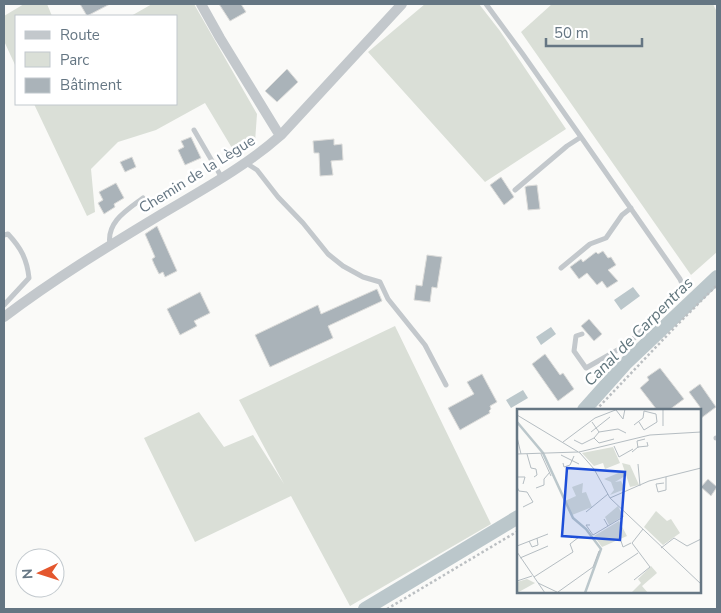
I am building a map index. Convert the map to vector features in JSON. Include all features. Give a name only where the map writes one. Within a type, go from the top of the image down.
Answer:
[{"type":"street","points":[[201,4],[276,131],[281,135]]},
{"type":"street","name":"Chemin de la Lègue","points":[[4,317],[38,292],[110,245],[222,178],[266,149],[402,5]]},
{"type":"lane","points":[[486,4],[631,208],[683,286],[674,298],[628,344],[586,368],[574,351],[576,336],[582,334]]},
{"type":"lane","points":[[194,130],[222,178]]},
{"type":"lane","points":[[514,190],[581,137]]},
{"type":"lane","points":[[246,163],[257,170],[278,198],[303,223],[328,254],[343,266],[362,277],[380,282],[388,299],[425,345],[446,385]]},
{"type":"lane","points":[[110,245],[111,228],[121,215],[143,198]]},
{"type":"lane","points":[[561,268],[590,244],[606,238],[622,215],[631,208]]},
{"type":"lane","points":[[4,235],[8,234],[20,247],[28,266],[29,278],[4,305]]},
{"type":"path","points":[[597,409],[717,285]]},
{"type":"path","points":[[386,609],[517,533]]},
{"type":"green space","points":[[24,4],[47,4],[52,15],[15,15],[15,65],[4,41],[4,16]]},
{"type":"green space","points":[[152,4],[194,4],[257,114],[255,142],[238,158],[205,103],[156,130],[118,142],[91,169],[95,212],[87,216],[34,105],[178,105],[178,15],[133,15]]},
{"type":"green space","points":[[425,4],[479,4],[500,31],[566,129],[485,182],[368,52]]},
{"type":"green space","points":[[552,4],[713,4],[717,12],[717,252],[691,275],[521,32]]},
{"type":"green space","points":[[395,326],[491,524],[350,606],[291,496],[195,542],[144,438],[199,412],[224,447],[253,435],[284,484],[239,400]]},
{"type":"shaded area","points":[[633,287],[640,296],[621,310],[614,300]]},
{"type":"shaded area","points":[[551,327],[556,334],[541,345],[536,337]]},
{"type":"shaded area","points":[[523,390],[528,398],[511,408],[506,400]]},
{"type":"building","points":[[80,4],[110,4],[89,15],[86,15]]},
{"type":"building","points":[[219,4],[241,4],[246,12],[230,21]]},
{"type":"building","points":[[287,69],[298,82],[277,102],[265,91]]},
{"type":"building","points":[[191,137],[201,158],[185,165],[178,150],[184,147],[181,141]]},
{"type":"building","points":[[334,139],[334,145],[342,144],[343,160],[331,161],[333,175],[320,176],[319,153],[314,153],[313,141]]},
{"type":"building","points":[[132,157],[136,167],[125,172],[120,162]]},
{"type":"building","points":[[501,177],[514,197],[504,205],[490,185]]},
{"type":"building","points":[[116,183],[124,198],[114,204],[115,207],[104,214],[98,203],[103,200],[99,192]]},
{"type":"building","points":[[537,185],[540,209],[528,210],[525,187]]},
{"type":"building","points":[[157,226],[177,271],[165,277],[163,272],[159,274],[154,264],[152,259],[155,257],[145,234]]},
{"type":"building","points":[[603,251],[608,258],[611,257],[616,265],[608,270],[618,281],[607,288],[602,281],[597,285],[587,273],[579,279],[570,267],[581,259],[583,262],[596,252],[598,254]]},
{"type":"building","points":[[427,255],[442,257],[437,288],[432,287],[430,302],[414,300],[416,285],[422,286]]},
{"type":"building","points":[[377,289],[382,301],[328,326],[333,338],[270,367],[255,335],[318,305],[321,314]]},
{"type":"building","points":[[200,292],[210,313],[194,321],[197,326],[180,335],[167,309]]},
{"type":"building","points":[[589,319],[602,334],[594,341],[581,326]]},
{"type":"building","points":[[545,354],[560,375],[563,373],[574,389],[558,401],[532,364]]},
{"type":"building","points":[[660,368],[684,399],[670,409],[656,409],[640,388],[649,380],[647,377]]},
{"type":"building","points":[[482,374],[497,402],[490,406],[490,413],[460,430],[448,408],[474,394],[467,382]]},
{"type":"building","points":[[700,384],[716,407],[701,418],[701,409],[689,392]]},
{"type":"building","points":[[708,479],[717,487],[711,496],[701,487]]},
{"type":"waterway","name":"Canal de Carpentras","points":[[585,409],[625,364],[717,277]]},
{"type":"waterway","name":"Canal de Carpentras","points":[[365,609],[517,518]]}]
